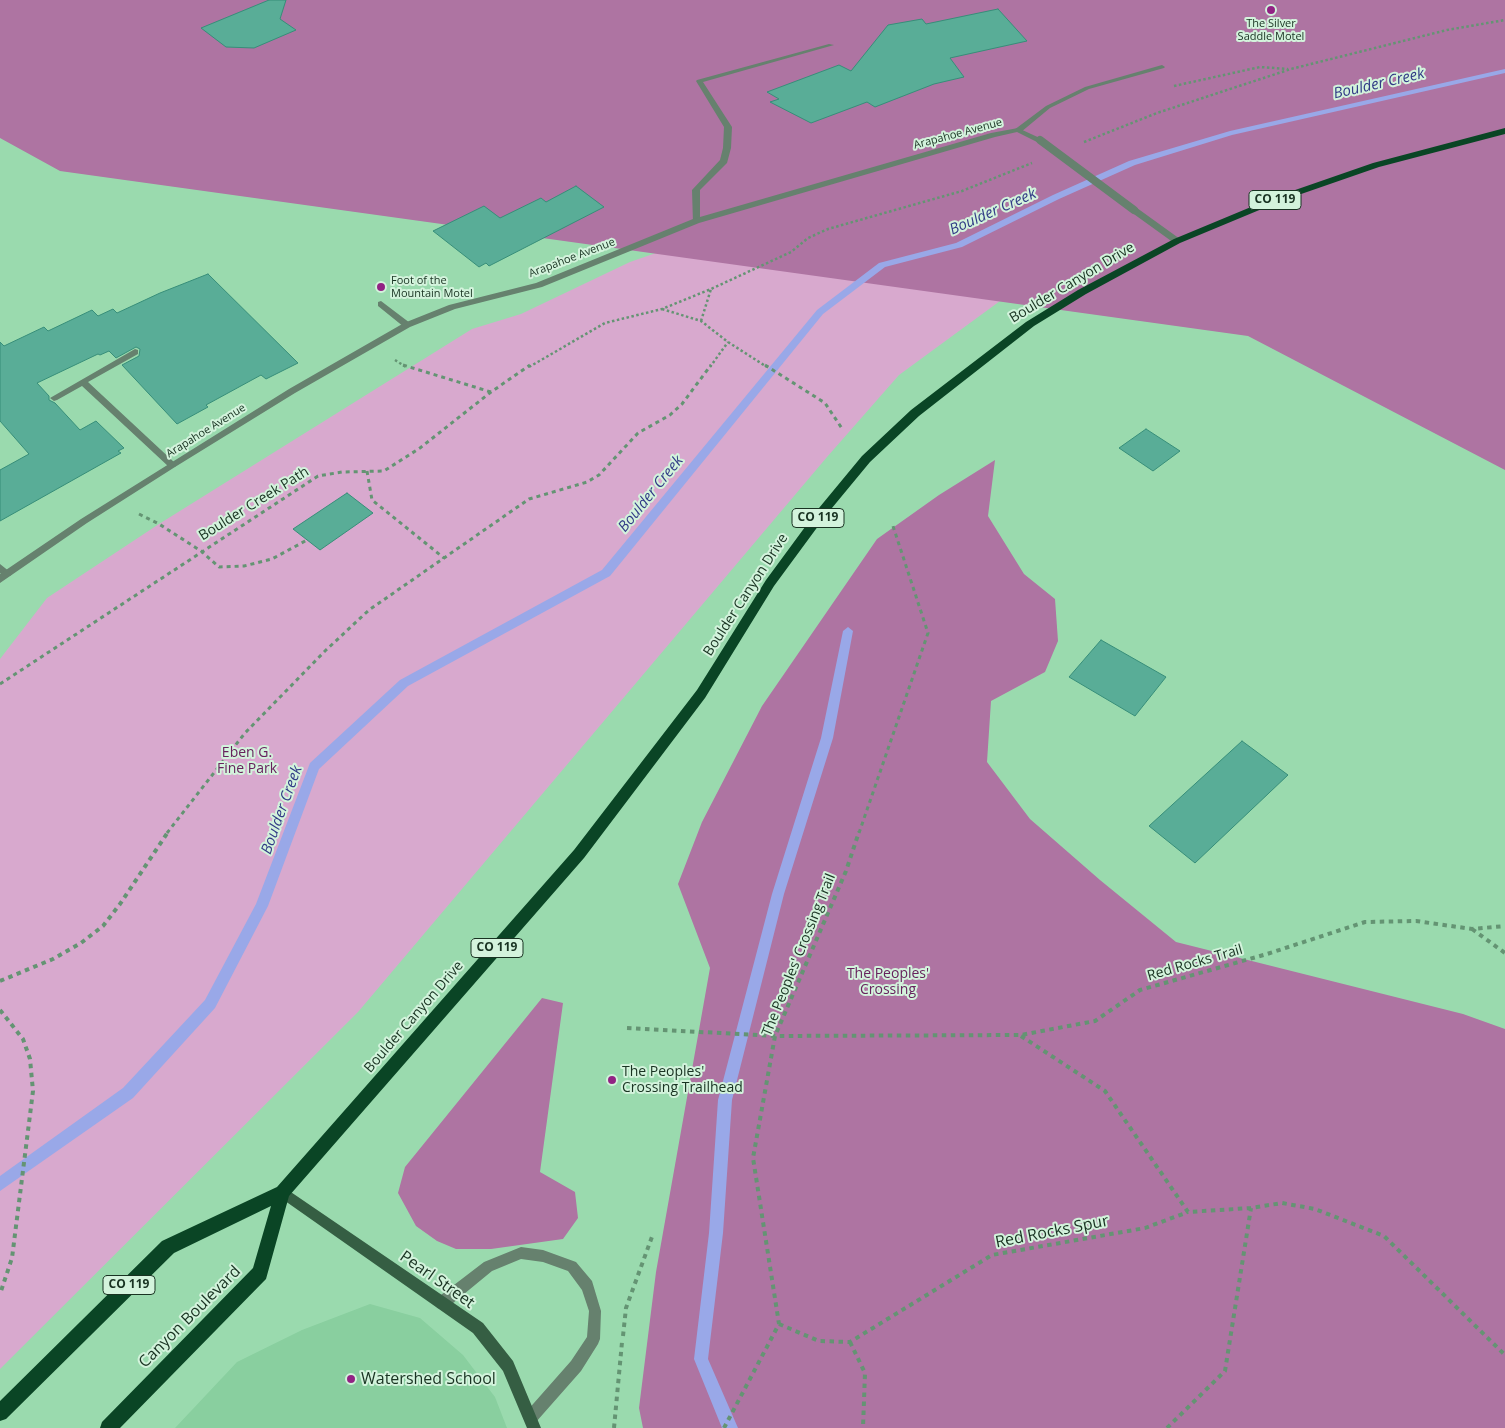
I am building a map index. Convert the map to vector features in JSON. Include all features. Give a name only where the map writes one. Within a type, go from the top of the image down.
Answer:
[{"type":"main road","name":"Boulder Canyon Drive","points":[[282,1192],[579,854],[701,694],[770,582],[823,511],[866,459],[915,413],[1030,324],[1082,292],[1176,241],[1278,199],[1367,168],[1430,149],[1505,130]]},
{"type":"main road","name":"CO 119","points":[[0,1413],[168,1247],[282,1192]]},
{"type":"main road","name":"Canyon Boulevard","points":[[108,1428],[260,1273],[282,1192]]},
{"type":"street","points":[[696,221],[696,190],[724,161],[728,127],[699,81],[831,45]]},
{"type":"street","points":[[1018,130],[1048,107],[1087,88],[1162,67]]},
{"type":"street","name":"Arapahoe Avenue","points":[[2,573],[292,391],[407,325],[452,307],[539,285],[696,221],[967,142],[1018,130],[1040,140],[1176,241]]},
{"type":"street","points":[[381,304],[407,325]]},
{"type":"street","points":[[54,398],[135,352]]},
{"type":"street","points":[[83,382],[172,465]]},
{"type":"street","name":"Pearl Street","points":[[282,1192],[478,1328],[508,1366],[532,1422]]},
{"type":"street","points":[[442,1303],[488,1266],[521,1253],[543,1256],[572,1266],[587,1286],[595,1311],[593,1339],[576,1366],[532,1422]]},
{"type":"path","points":[[712,289],[701,321],[728,342],[825,403],[843,430]]},
{"type":"path","name":"Boulder Creek Path","points":[[0,684],[318,476],[342,472],[384,471],[398,463],[491,392],[534,363],[606,323],[662,309],[701,321]]},
{"type":"path","points":[[0,981],[53,959],[81,943],[103,926],[120,904],[167,833],[245,733],[325,652],[370,610],[529,499],[587,482],[599,475],[638,433],[670,415],[682,404],[728,342]]},
{"type":"path","points":[[404,366],[491,392]]},
{"type":"path","points":[[367,471],[372,500],[444,558]]},
{"type":"path","points":[[114,502],[159,524],[201,551],[219,567],[244,566],[272,559],[307,540]]},
{"type":"path","name":"The Peoples' Crossing Trail","points":[[779,1324],[753,1158],[775,1036],[846,871],[928,633],[892,523]]},
{"type":"path","name":"Red Rocks Trail","points":[[627,1028],[775,1036],[1021,1035],[1095,1022],[1140,990],[1267,954],[1365,922],[1416,921],[1472,929],[1505,926]]},
{"type":"path","points":[[1472,929],[1505,953]]},
{"type":"path","points":[[0,1010],[23,1039],[30,1059],[33,1091],[12,1258],[0,1294]]},
{"type":"path","points":[[1021,1035],[1105,1091],[1188,1212]]},
{"type":"path","name":"Red Rocks Spur","points":[[850,1342],[992,1255],[1145,1228],[1188,1212],[1251,1208],[1282,1203],[1315,1209],[1384,1236],[1505,1355]]},
{"type":"path","points":[[1167,1428],[1224,1371],[1251,1208]]},
{"type":"path","points":[[614,1428],[626,1308],[653,1234]]},
{"type":"path","points":[[724,1428],[779,1324],[820,1341],[850,1342],[865,1373],[863,1428]]},
{"type":"shaded area","name":"Watershed School","points":[[370,1304],[420,1318],[463,1355],[495,1397],[507,1428],[175,1428],[237,1362],[302,1330]]},
{"type":"green space","points":[[0,0],[1505,0],[1505,470],[1248,336],[60,171],[0,138]]},
{"type":"green space","name":"Eben G. Fine Park","points":[[682,244],[1015,290],[899,375],[827,457],[358,1012],[0,1369],[0,659],[47,598],[159,524],[472,329],[521,314],[630,262]]},
{"type":"green space","name":"The Peoples' Crossing","points":[[995,460],[988,516],[1024,574],[1055,599],[1058,641],[1045,672],[991,701],[987,762],[1030,819],[1100,880],[1176,942],[1463,1014],[1505,1029],[1505,1428],[643,1428],[639,1408],[656,1272],[710,968],[678,884],[702,822],[762,706],[877,539],[939,495]]},
{"type":"green space","points":[[542,998],[563,1003],[540,1172],[575,1192],[578,1218],[563,1239],[491,1249],[456,1249],[437,1241],[416,1226],[398,1193],[405,1167]]},
{"type":"building","points":[[269,0],[286,0],[280,19],[296,30],[254,48],[226,47],[201,28]]},
{"type":"building","points":[[998,9],[1027,41],[950,58],[964,77],[934,84],[875,107],[867,102],[811,123],[770,102],[779,99],[767,92],[839,65],[851,71],[888,25],[922,19],[926,24]]},
{"type":"building","points":[[576,186],[604,207],[489,266],[486,263],[479,267],[433,231],[484,206],[500,218],[541,198],[546,202]]},
{"type":"building","points":[[208,274],[298,363],[266,379],[261,375],[206,405],[208,407],[177,424],[122,365],[139,356],[140,349],[136,347],[116,358],[109,351],[98,354],[37,383],[49,396],[49,400],[55,403],[80,430],[96,421],[124,448],[118,451],[121,453],[0,521],[0,470],[29,454],[0,421],[0,342],[4,346],[44,327],[48,331],[92,310],[98,316],[113,309],[117,313]]},
{"type":"building","points":[[1146,429],[1180,451],[1153,471],[1119,448]]},
{"type":"building","points":[[347,493],[373,513],[320,550],[293,529]]},
{"type":"building","points":[[1101,640],[1166,677],[1135,716],[1069,677]]},
{"type":"building","points":[[1242,741],[1288,775],[1195,863],[1149,826]]},
{"type":"waterway","name":"Boulder Creek","points":[[0,1184],[128,1093],[210,1004],[262,906],[314,766],[404,683],[606,573],[820,312],[882,265],[959,245],[1056,197],[1132,163],[1230,133],[1505,71]]},
{"type":"waterway","points":[[730,1428],[701,1359],[716,1233],[725,1100],[778,894],[827,738],[848,631]]},
{"type":"place","name":"The Silver Saddle Motel","points":[[1271,10]]},
{"type":"place","name":"Foot of the Mountain Motel","points":[[381,287]]},
{"type":"place","name":"The Peoples' Crossing Trailhead","points":[[612,1080]]},
{"type":"place","name":"Watershed School","points":[[351,1379]]}]
